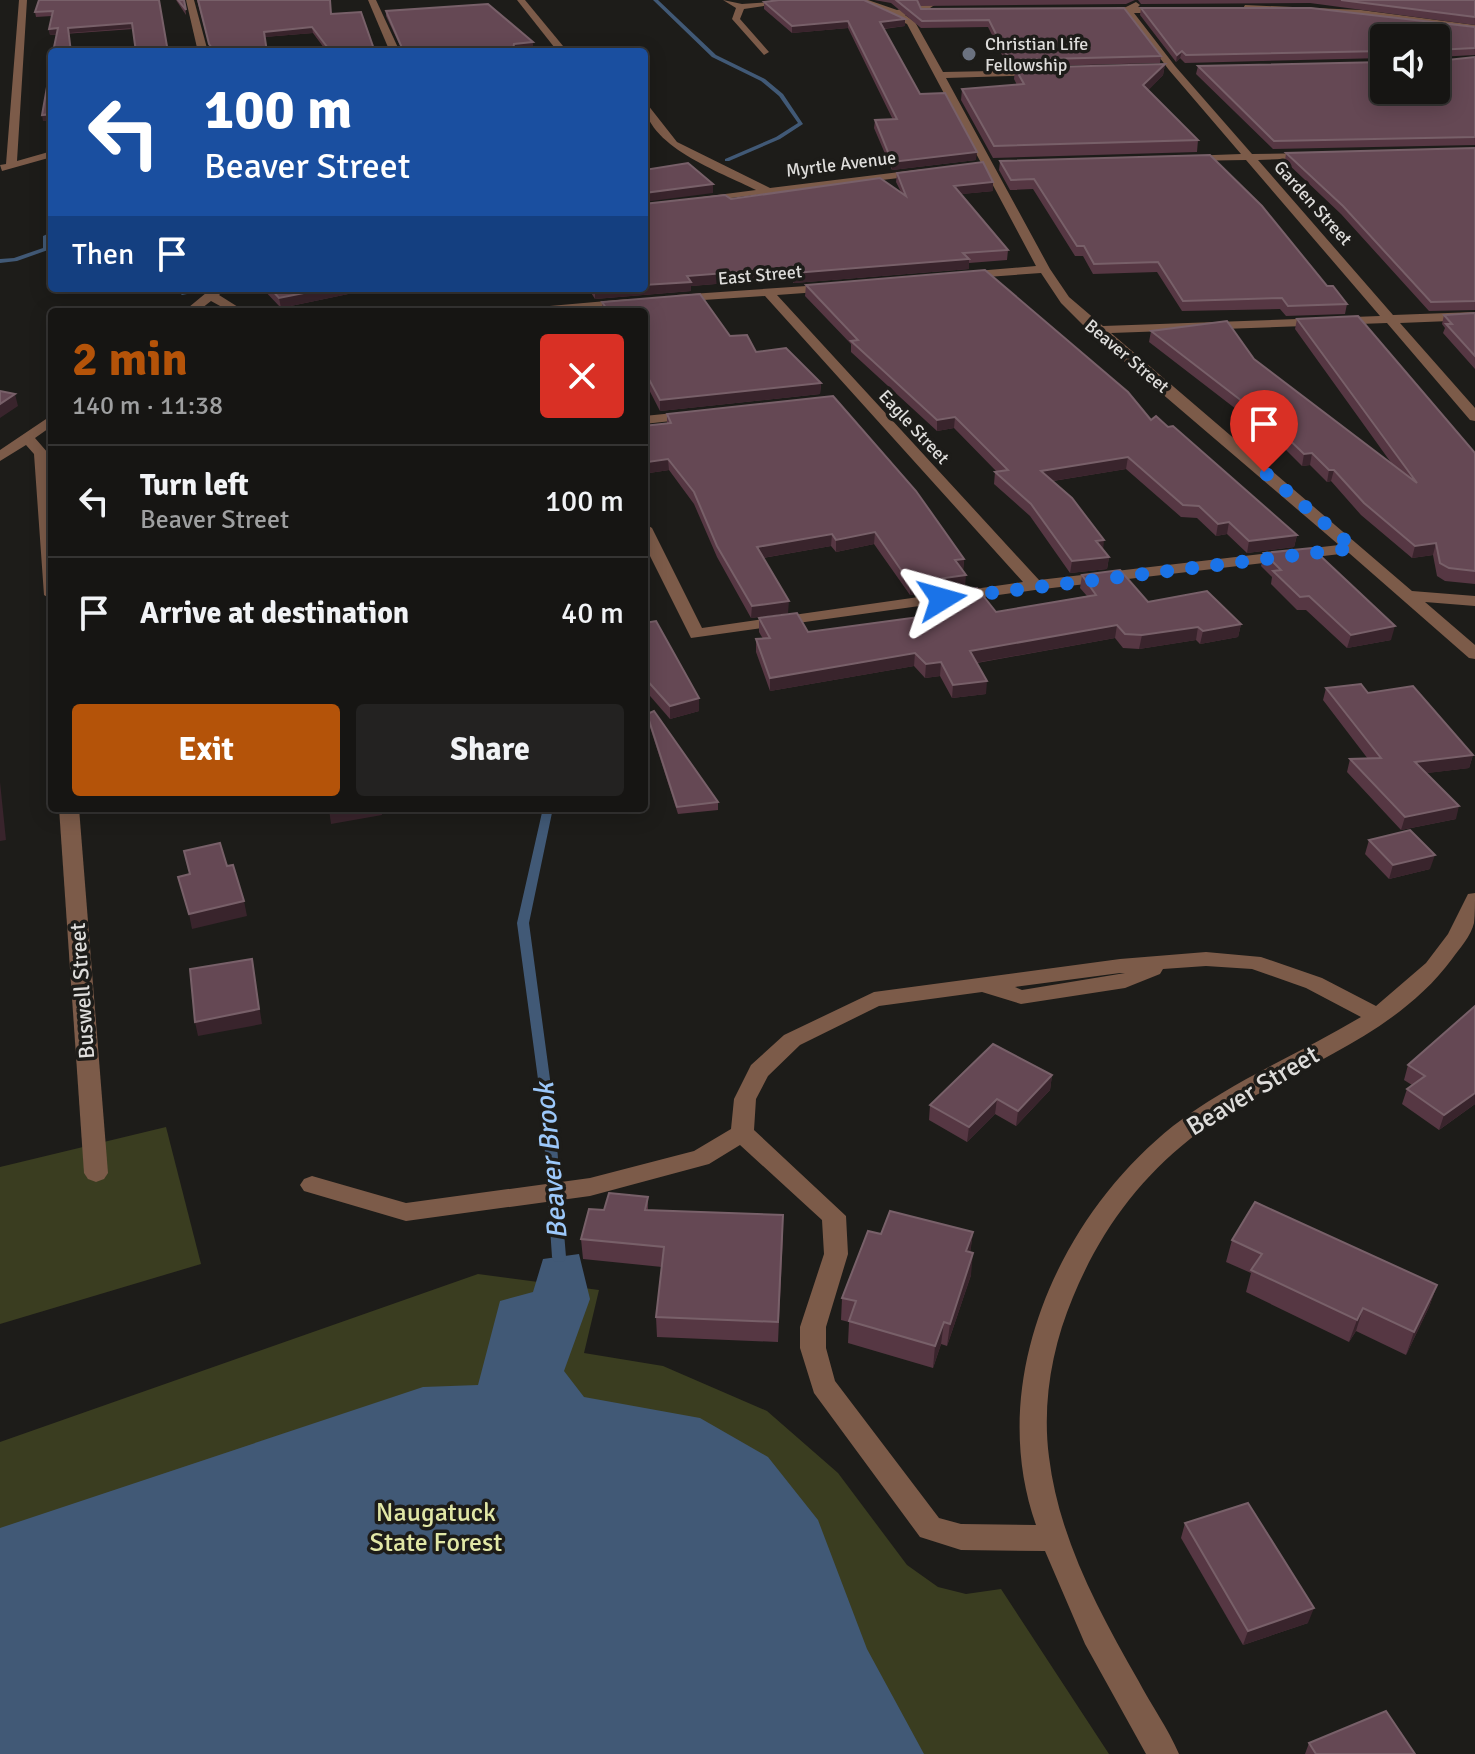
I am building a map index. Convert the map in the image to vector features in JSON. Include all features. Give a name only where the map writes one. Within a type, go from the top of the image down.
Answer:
[{"type":"street","points":[[23,0],[5,167],[48,155]]},
{"type":"street","points":[[190,0],[202,48]]},
{"type":"street","points":[[372,0],[393,48]]},
{"type":"street","points":[[521,0],[559,48]]},
{"type":"street","points":[[727,0],[741,7],[800,0]]},
{"type":"street","name":"Beaver Street","points":[[860,0],[911,22],[1044,269],[1065,300],[1096,330],[1475,654]]},
{"type":"street","points":[[921,10],[938,0]]},
{"type":"street","points":[[1128,10],[1143,0]]},
{"type":"street","points":[[741,7],[736,19],[764,52]]},
{"type":"street","points":[[1083,10],[1173,9]]},
{"type":"street","points":[[1233,9],[1361,13],[1475,28]]},
{"type":"street","name":"Garden Street","points":[[1128,10],[1172,68],[1475,417]]},
{"type":"street","points":[[896,13],[949,11]]},
{"type":"street","points":[[1156,68],[1187,67]]},
{"type":"street","points":[[940,75],[1048,71]]},
{"type":"street","points":[[648,109],[673,144],[769,192]]},
{"type":"street","points":[[1169,159],[1324,155]]},
{"type":"street","name":"Myrtle Avenue","points":[[691,202],[933,171]]},
{"type":"street","points":[[954,277],[1044,269]]},
{"type":"street","name":"East Street","points":[[664,300],[845,286]]},
{"type":"street","points":[[194,308],[214,292],[235,308]]},
{"type":"street","name":"Eagle Street","points":[[768,292],[854,398],[1035,585]]},
{"type":"street","points":[[576,308],[650,302]]},
{"type":"street","points":[[1096,330],[1475,316]]},
{"type":"street","points":[[648,420],[706,413]]},
{"type":"street","points":[[0,457],[48,422]]},
{"type":"street","points":[[27,438],[41,453],[48,543]]},
{"type":"street","points":[[648,536],[697,634],[1035,585],[1354,548]]},
{"type":"street","points":[[1409,596],[1475,601]]},
{"type":"street","name":"Buswell Street","points":[[69,812],[96,1173]]},
{"type":"street","name":"Beaver Street","points":[[1163,1754],[1069,1584],[1037,1482],[1033,1427],[1036,1371],[1054,1302],[1091,1231],[1135,1174],[1166,1145],[1226,1102],[1378,1016],[1421,981],[1448,950],[1475,899]]},
{"type":"street","points":[[742,1133],[745,1099],[759,1071],[792,1040],[874,999],[1120,966],[1206,959],[1254,962],[1314,983],[1378,1016]]},
{"type":"street","points":[[312,1185],[406,1212],[590,1187],[701,1158],[742,1133]]},
{"type":"street","points":[[742,1133],[834,1216],[836,1254],[813,1327],[813,1348],[823,1385],[892,1482],[930,1528],[961,1537],[1053,1538]]},
{"type":"green space","points":[[166,1127],[201,1264],[0,1324],[0,1167]]},
{"type":"green space","name":"Naugatuck State Forest","points":[[478,1274],[599,1290],[584,1353],[663,1366],[767,1411],[838,1473],[907,1565],[938,1587],[966,1594],[1001,1589],[1109,1754],[0,1754],[0,1442]]},
{"type":"water","name":"Naugatuck State Forest","points":[[579,1254],[590,1299],[564,1371],[584,1397],[700,1418],[768,1457],[818,1520],[867,1649],[924,1754],[0,1754],[0,1528],[423,1387],[478,1385],[500,1301],[533,1292],[543,1259]]},
{"type":"building","points":[[39,0],[159,0],[167,48],[135,48],[132,23],[68,28],[70,48],[54,48],[58,28],[49,29],[53,11],[35,12]]},
{"type":"building","points":[[198,0],[330,0],[331,14],[361,12],[374,48],[328,48],[312,27],[264,32],[266,48],[212,48]]},
{"type":"building","points":[[864,0],[905,19],[880,22],[920,94],[945,93],[977,152],[892,162],[875,120],[897,119],[848,21],[792,26],[764,2]]},
{"type":"building","points":[[896,0],[917,0],[921,9],[1124,8],[1161,56],[1009,60],[989,20],[922,21]]},
{"type":"building","points":[[1341,0],[1475,0],[1475,17]]},
{"type":"building","points":[[488,4],[533,42],[514,44],[513,48],[402,48],[386,11]]},
{"type":"building","points":[[1141,8],[1311,8],[1449,24],[1370,24],[1370,51],[1186,55],[1182,51],[1177,55]]},
{"type":"building","points":[[1450,24],[1475,27],[1475,48],[1450,49]]},
{"type":"building","points":[[1475,57],[1475,137],[1274,141],[1198,66],[1370,62],[1370,104],[1450,104],[1450,60]]},
{"type":"building","points":[[1165,64],[1143,85],[1198,140],[994,146],[962,89],[1024,84],[1015,68]]},
{"type":"building","points":[[48,81],[48,114],[42,115]]},
{"type":"building","points":[[1475,148],[1475,301],[1431,302],[1343,206],[1286,153]]},
{"type":"building","points":[[1210,155],[1262,206],[1327,286],[1333,286],[1347,304],[1288,306],[1282,298],[1183,301],[1158,262],[1094,264],[1084,246],[1077,246],[1034,179],[1011,180],[1000,161]]},
{"type":"building","points":[[983,162],[993,182],[954,186],[1008,250],[963,253],[969,259],[794,273],[789,268],[687,276],[691,282],[648,285],[648,204],[725,195],[731,199],[880,178],[906,196],[897,173]]},
{"type":"building","points":[[688,163],[713,184],[648,192],[648,169]]},
{"type":"building","points":[[985,270],[1128,392],[1151,420],[1156,416],[1168,427],[1173,426],[1297,535],[1249,541],[1229,522],[1218,524],[1199,506],[1183,505],[1128,457],[1041,471],[1072,498],[1104,540],[1096,541],[1109,557],[1072,561],[1031,504],[995,472],[1008,470],[955,417],[937,420],[851,341],[858,340],[806,285]]},
{"type":"building","points":[[274,292],[309,292],[279,298]]},
{"type":"building","points":[[700,294],[730,336],[747,335],[756,352],[786,348],[821,383],[660,400],[648,378],[648,308],[606,308],[602,302]]},
{"type":"building","points":[[1475,313],[1475,356],[1446,324],[1452,324],[1444,315]]},
{"type":"building","points":[[1358,316],[1475,453],[1475,571],[1449,568],[1440,563],[1436,543],[1415,546],[1364,503],[1334,470],[1329,470],[1312,453],[1304,454],[1277,428],[1151,331],[1227,321],[1254,359],[1417,483],[1297,319]]},
{"type":"building","points":[[0,391],[15,394],[0,404]]},
{"type":"building","points":[[833,396],[916,491],[964,559],[955,560],[966,575],[910,583],[875,532],[836,540],[832,534],[757,547],[789,601],[752,606],[717,546],[694,492],[668,459],[648,462],[648,426],[671,423],[667,414]]},
{"type":"building","points":[[1312,548],[1395,626],[1351,635],[1309,596],[1300,597],[1273,571],[1281,570],[1264,553]]},
{"type":"building","points":[[1120,570],[1148,602],[1207,591],[1241,624],[1203,631],[1198,627],[1142,635],[1125,634],[1117,625],[970,651],[987,681],[953,685],[941,662],[926,664],[915,653],[770,678],[756,639],[770,638],[759,618],[797,613],[808,632],[934,615],[920,596],[977,588],[996,612],[1096,595],[1082,575]]},
{"type":"building","points":[[656,621],[699,698],[670,706],[648,681],[648,622]]},
{"type":"building","points":[[1361,684],[1368,693],[1413,686],[1473,755],[1415,762],[1459,806],[1405,817],[1350,759],[1381,758],[1326,688]]},
{"type":"building","points":[[654,711],[718,802],[677,807],[648,714]]},
{"type":"building","points":[[1410,830],[1435,855],[1393,865],[1369,840]]},
{"type":"building","points":[[220,843],[227,866],[233,865],[244,901],[189,914],[178,877],[190,874],[184,851]]},
{"type":"building","points":[[252,959],[259,1009],[195,1022],[190,969]]},
{"type":"building","points":[[1475,1006],[1475,1093],[1444,1115],[1407,1089],[1425,1076],[1408,1065]]},
{"type":"building","points":[[993,1044],[1052,1075],[1018,1111],[997,1099],[969,1127],[930,1105]]},
{"type":"building","points":[[609,1193],[648,1197],[645,1210],[783,1215],[778,1322],[656,1317],[664,1247],[581,1239],[589,1209],[604,1210]]},
{"type":"building","points":[[1255,1202],[1437,1285],[1414,1332],[1363,1308],[1357,1320],[1251,1270],[1262,1254],[1232,1240]]},
{"type":"building","points":[[890,1211],[973,1232],[966,1251],[973,1253],[950,1324],[944,1322],[935,1346],[849,1321],[856,1301],[842,1298],[868,1231],[881,1234]]},
{"type":"building","points":[[1248,1503],[1314,1608],[1248,1631],[1185,1523]]},
{"type":"building","points":[[1386,1711],[1415,1754],[1316,1754],[1309,1743]]},
{"type":"waterway","name":"Beaver Brook","points":[[655,0],[714,56],[763,80],[781,95],[801,123],[778,138],[727,160]]},
{"type":"waterway","points":[[0,261],[15,260],[46,249],[48,235]]},
{"type":"waterway","name":"Beaver Brook","points":[[547,812],[523,923],[548,1109],[559,1257]]},
{"type":"place","name":"Christian Life Fellowship","points":[[969,54]]},
{"type":"route","points":[[942,599],[1035,585],[1354,548],[1264,472]]}]
